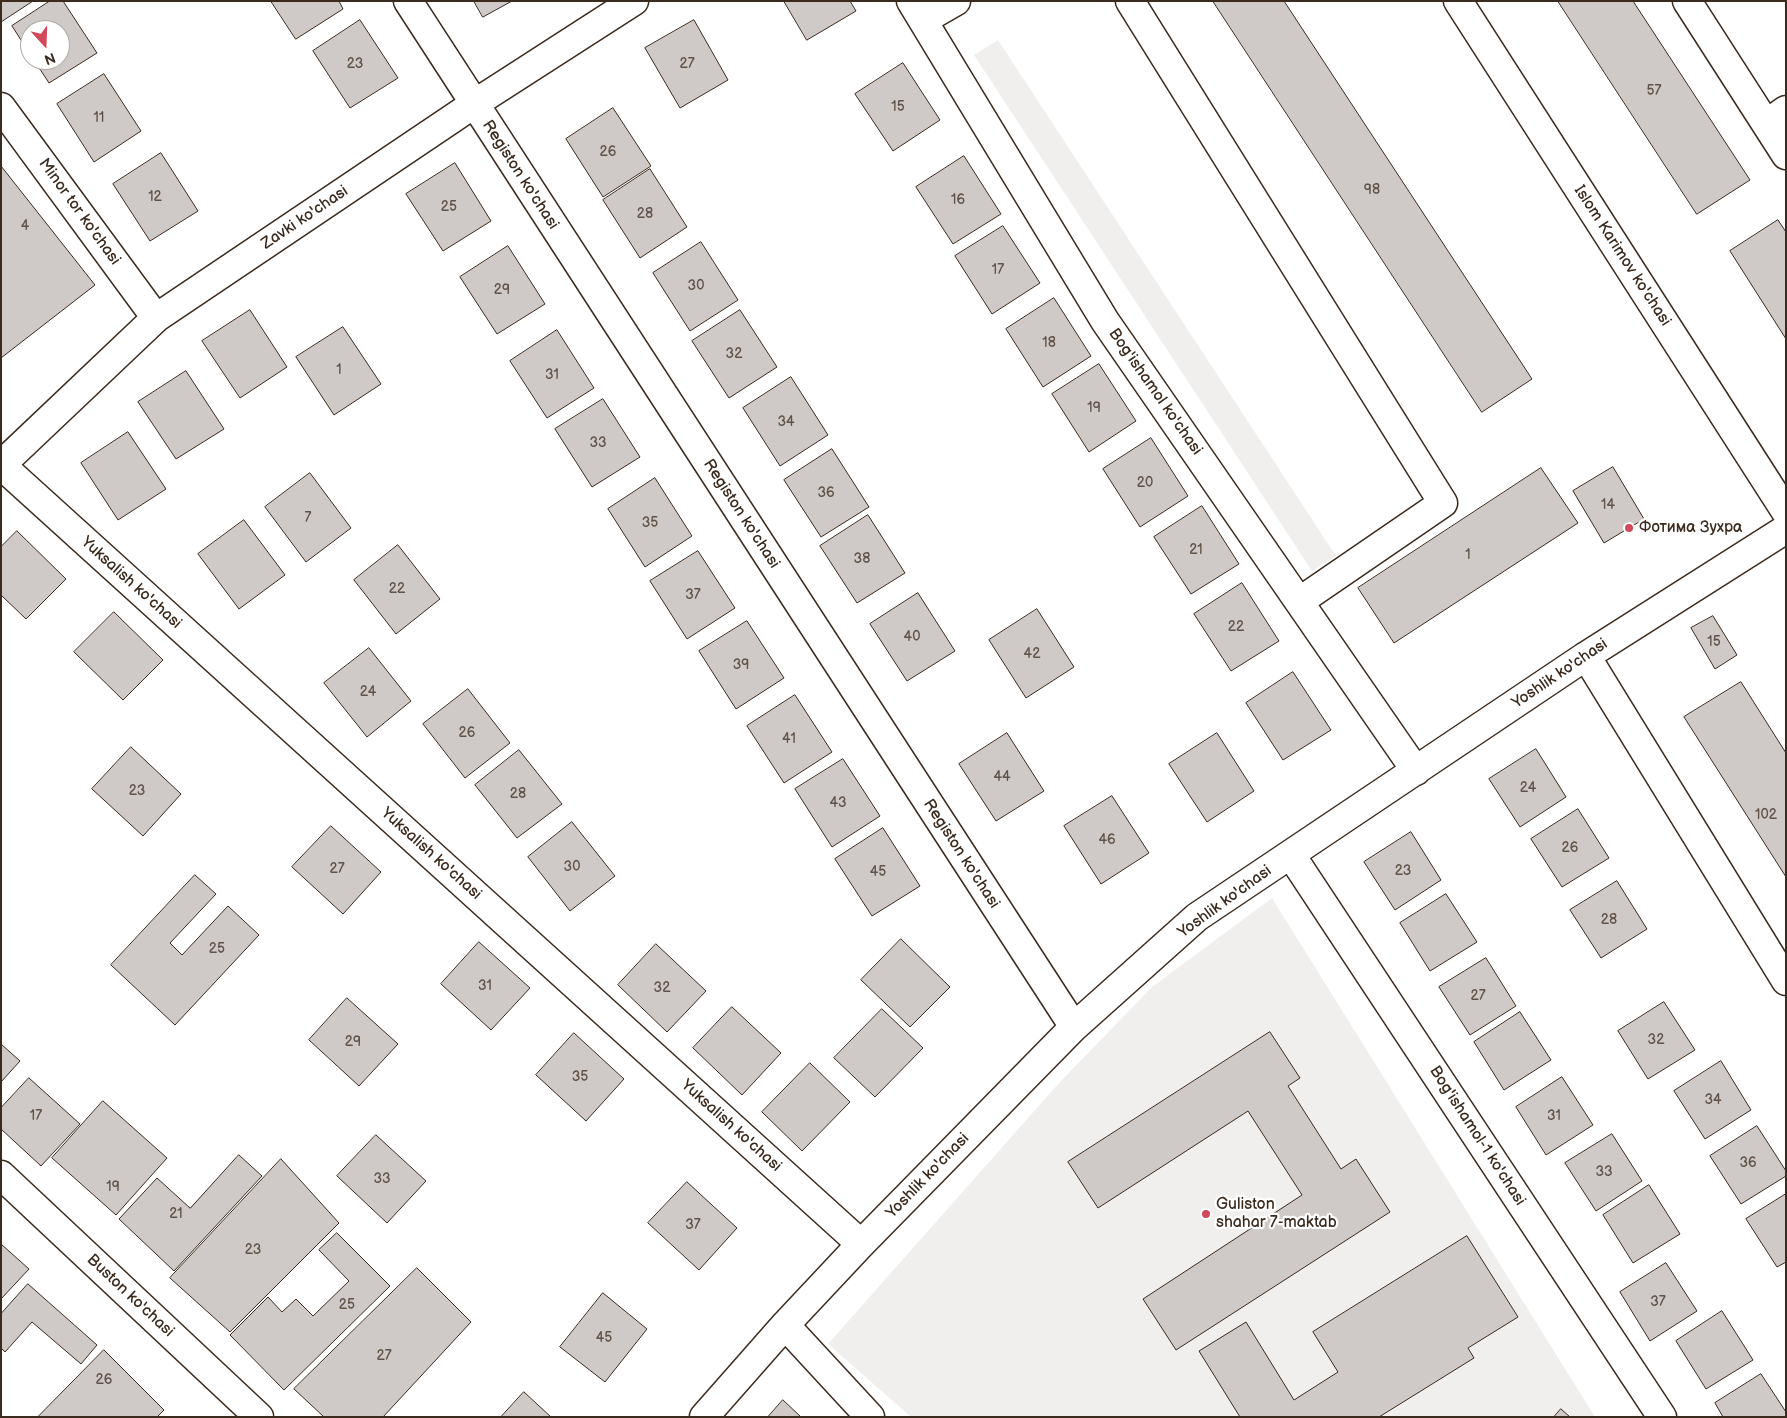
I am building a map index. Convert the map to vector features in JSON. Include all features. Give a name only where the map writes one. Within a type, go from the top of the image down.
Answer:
[{"type":"street","name":"Registon ko'chasi","points":[[408,1],[1074,1027]]},
{"type":"street","name":"Zavki ko'chasi","points":[[1,465],[156,318],[474,104],[634,1]]},
{"type":"street","points":[[917,11],[956,1]]},
{"type":"street","points":[[1130,1],[1443,503],[1300,601]]},
{"type":"street","name":"Islom Karimov ko'chasi","points":[[1458,1],[1782,499]]},
{"type":"street","points":[[1687,1],[1776,117],[1786,155]]},
{"type":"street","name":"Bog'ishamol ko'chasi","points":[[917,11],[1105,320],[1416,771]]},
{"type":"street","name":"Minor tor ko'chasi","points":[[1,107],[156,318]]},
{"type":"street","name":"Yuksalish ko'chasi","points":[[1,465],[861,1244]]},
{"type":"street","name":"Yoshlik ko'chasi","points":[[704,1417],[785,1325],[861,1244],[1074,1027],[1197,917],[1586,656],[1786,529]]},
{"type":"street","points":[[1586,656],[1786,981]]},
{"type":"street","name":"Bog'ishamol-1 ko'chasi","points":[[1291,855],[1662,1417]]},
{"type":"street","name":"Buston ko'chasi","points":[[1,1175],[259,1417]]},
{"type":"street","points":[[785,1325],[870,1417]]},
{"type":"shaded area","points":[[998,40],[1336,556],[1312,571],[974,55]]},
{"type":"shaded area","name":"Guliston shahar 7-maktab","points":[[1272,898],[1595,1417],[911,1417],[828,1344],[1059,1083],[1152,987]]},
{"type":"building","points":[[1,1],[33,1],[1,22]]},
{"type":"building","points":[[50,1],[63,1],[97,53],[70,70],[70,20],[21,20]]},
{"type":"building","points":[[271,1],[339,1],[343,9],[296,39]]},
{"type":"building","points":[[474,1],[512,1],[483,17]]},
{"type":"building","points":[[784,1],[850,1],[856,11],[807,40]]},
{"type":"building","points":[[1213,1],[1284,1],[1532,379],[1482,412]]},
{"type":"building","points":[[1558,1],[1633,1],[1750,180],[1697,214]]},
{"type":"building","points":[[360,20],[398,78],[350,108],[313,51]]},
{"type":"building","points":[[694,20],[728,80],[680,108],[645,48]]},
{"type":"building","points":[[20,21],[20,38],[12,26]]},
{"type":"building","points":[[903,63],[940,120],[893,151],[855,94]]},
{"type":"building","points":[[41,70],[70,70],[49,83]]},
{"type":"building","points":[[104,74],[141,131],[94,162],[57,104]]},
{"type":"building","points":[[613,108],[651,166],[603,197],[566,139]]},
{"type":"building","points":[[161,153],[198,211],[150,241],[113,184]]},
{"type":"building","points":[[964,156],[1001,214],[953,244],[916,187]]},
{"type":"building","points":[[455,163],[491,221],[443,251],[406,194]]},
{"type":"building","points":[[1,166],[95,285],[1,358]]},
{"type":"building","points":[[650,169],[687,227],[640,258],[603,200]]},
{"type":"building","points":[[1778,220],[1786,232],[1786,339],[1730,251]]},
{"type":"building","points":[[1003,226],[1040,283],[992,314],[955,256]]},
{"type":"building","points":[[701,242],[738,300],[690,331],[653,273]]},
{"type":"building","points":[[508,246],[545,304],[497,334],[460,277]]},
{"type":"building","points":[[1054,298],[1091,356],[1043,387],[1006,329]]},
{"type":"building","points":[[250,310],[287,367],[240,398],[202,341]]},
{"type":"building","points":[[740,310],[777,367],[729,398],[692,341]]},
{"type":"building","points":[[343,327],[381,384],[334,415],[296,357]]},
{"type":"building","points":[[557,330],[594,388],[547,418],[510,361]]},
{"type":"building","points":[[1099,364],[1136,421],[1089,452],[1052,394]]},
{"type":"building","points":[[186,371],[224,429],[176,459],[138,402]]},
{"type":"building","points":[[791,377],[828,435],[780,466],[743,408]]},
{"type":"building","points":[[603,399],[640,457],[592,487],[555,429]]},
{"type":"building","points":[[128,432],[166,489],[118,520],[81,463]]},
{"type":"building","points":[[1151,438],[1188,496],[1140,527],[1103,469]]},
{"type":"building","points":[[832,449],[869,507],[821,537],[784,480]]},
{"type":"building","points":[[1613,467],[1644,519],[1604,543],[1573,491]]},
{"type":"building","points":[[1541,468],[1578,523],[1394,643],[1358,588]]},
{"type":"building","points":[[310,473],[351,528],[306,562],[265,507]]},
{"type":"building","points":[[655,478],[692,536],[645,567],[608,509]]},
{"type":"building","points":[[1202,506],[1239,564],[1191,594],[1154,537]]},
{"type":"building","points":[[868,515],[905,573],[857,603],[820,546]]},
{"type":"building","points":[[244,520],[285,575],[239,609],[198,554]]},
{"type":"building","points":[[17,531],[66,579],[26,619],[1,595],[1,547]]},
{"type":"building","points":[[398,545],[440,599],[396,634],[354,580]]},
{"type":"building","points":[[698,551],[735,608],[687,639],[650,581]]},
{"type":"building","points":[[1242,583],[1279,641],[1231,671],[1194,614]]},
{"type":"building","points":[[918,593],[955,651],[907,681],[870,624]]},
{"type":"building","points":[[1037,609],[1074,667],[1026,698],[989,640]]},
{"type":"building","points":[[114,612],[163,660],[123,700],[74,652]]},
{"type":"building","points":[[1713,616],[1737,655],[1715,669],[1691,628]]},
{"type":"building","points":[[747,621],[784,678],[736,709],[699,651]]},
{"type":"building","points":[[369,648],[411,701],[367,737],[324,683]]},
{"type":"building","points":[[1293,672],[1331,730],[1283,760],[1246,703]]},
{"type":"building","points":[[1741,682],[1786,753],[1786,877],[1684,717]]},
{"type":"building","points":[[468,689],[510,743],[465,778],[423,724]]},
{"type":"building","points":[[795,695],[832,752],[784,783],[747,726]]},
{"type":"building","points":[[1007,733],[1044,791],[996,821],[959,764]]},
{"type":"building","points":[[1217,733],[1254,791],[1207,822],[1169,764]]},
{"type":"building","points":[[131,747],[181,794],[143,836],[92,789]]},
{"type":"building","points":[[1536,749],[1566,797],[1520,827],[1489,779]]},
{"type":"building","points":[[519,750],[562,804],[517,838],[475,785]]},
{"type":"building","points":[[843,759],[880,816],[832,847],[795,789]]},
{"type":"building","points":[[1112,796],[1149,853],[1101,884],[1064,826]]},
{"type":"building","points":[[1578,809],[1609,858],[1562,887],[1531,839]]},
{"type":"building","points":[[572,822],[615,876],[570,911],[528,857]]},
{"type":"building","points":[[331,826],[381,872],[343,914],[292,867]]},
{"type":"building","points":[[883,828],[920,886],[872,916],[835,859]]},
{"type":"building","points":[[1411,832],[1441,880],[1395,910],[1364,862]]},
{"type":"building","points":[[195,875],[216,894],[170,943],[182,955],[228,906],[259,935],[175,1025],[111,965]]},
{"type":"building","points":[[1617,881],[1647,929],[1601,958],[1570,910]]},
{"type":"building","points":[[1446,894],[1477,942],[1430,971],[1400,923]]},
{"type":"building","points":[[901,939],[950,987],[910,1027],[861,980]]},
{"type":"building","points":[[479,942],[530,988],[491,1030],[441,984]]},
{"type":"building","points":[[656,944],[706,991],[667,1032],[618,985]]},
{"type":"building","points":[[1486,958],[1516,1006],[1470,1035],[1439,987]]},
{"type":"building","points":[[347,998],[398,1044],[359,1086],[309,1040]]},
{"type":"building","points":[[1664,1002],[1695,1050],[1648,1079],[1618,1031]]},
{"type":"building","points":[[732,1007],[781,1053],[742,1095],[693,1048]]},
{"type":"building","points":[[882,1009],[923,1048],[875,1097],[834,1058]]},
{"type":"building","points":[[1520,1012],[1551,1060],[1504,1090],[1474,1042]]},
{"type":"building","points":[[1270,1032],[1300,1078],[1288,1086],[1341,1169],[1356,1159],[1390,1212],[1176,1350],[1143,1299],[1302,1195],[1248,1111],[1098,1208],[1068,1162]]},
{"type":"building","points":[[574,1033],[624,1079],[586,1121],[536,1075]]},
{"type":"building","points":[[1,1044],[20,1061],[1,1082]]},
{"type":"building","points":[[1721,1061],[1751,1110],[1705,1139],[1674,1091]]},
{"type":"building","points":[[810,1063],[850,1102],[802,1151],[762,1112]]},
{"type":"building","points":[[1562,1077],[1593,1125],[1546,1155],[1516,1107]]},
{"type":"building","points":[[29,1078],[80,1124],[41,1166],[1,1129],[1,1108]]},
{"type":"building","points":[[103,1101],[167,1158],[116,1215],[52,1158]]},
{"type":"building","points":[[1757,1126],[1786,1171],[1786,1176],[1741,1204],[1710,1156]]},
{"type":"building","points":[[1612,1134],[1642,1181],[1596,1211],[1565,1163]]},
{"type":"building","points":[[376,1135],[426,1181],[387,1223],[337,1176]]},
{"type":"building","points":[[239,1155],[262,1176],[174,1271],[119,1219],[157,1178],[190,1208]]},
{"type":"building","points":[[281,1159],[339,1223],[230,1332],[170,1278]]},
{"type":"building","points":[[687,1182],[737,1228],[699,1270],[648,1223]]},
{"type":"building","points":[[1649,1185],[1680,1234],[1633,1263],[1603,1215]]},
{"type":"building","points":[[1786,1194],[1786,1262],[1777,1267],[1746,1219]]},
{"type":"building","points":[[337,1233],[390,1286],[284,1390],[230,1335],[268,1297],[282,1312],[296,1299],[313,1316],[349,1281],[319,1250]]},
{"type":"building","points":[[1467,1236],[1518,1317],[1468,1348],[1474,1358],[1379,1417],[1240,1417],[1199,1351],[1246,1322],[1294,1400],[1338,1372],[1313,1332]]},
{"type":"building","points":[[1,1244],[29,1269],[1,1299]]},
{"type":"building","points":[[1666,1263],[1697,1311],[1650,1341],[1620,1292]]},
{"type":"building","points":[[417,1268],[471,1322],[383,1417],[324,1417],[294,1389]]},
{"type":"building","points":[[28,1284],[97,1345],[81,1364],[32,1322],[5,1352],[1,1348],[1,1314]]},
{"type":"building","points":[[603,1293],[647,1329],[605,1382],[560,1347]]},
{"type":"building","points":[[1722,1311],[1753,1360],[1706,1389],[1676,1341]]},
{"type":"building","points":[[104,1350],[164,1410],[157,1417],[38,1417]]},
{"type":"building","points":[[1761,1374],[1786,1412],[1786,1417],[1723,1417],[1715,1403]]},
{"type":"building","points":[[524,1392],[551,1417],[501,1417]]},
{"type":"building","points":[[783,1400],[801,1417],[768,1417]]},
{"type":"building","points":[[1561,1409],[1570,1417],[1554,1417]]},
{"type":"place","name":"Фотима Зухра","points":[[1629,528]]},
{"type":"place","name":"Guliston shahar 7-maktab","points":[[1206,1214]]}]
